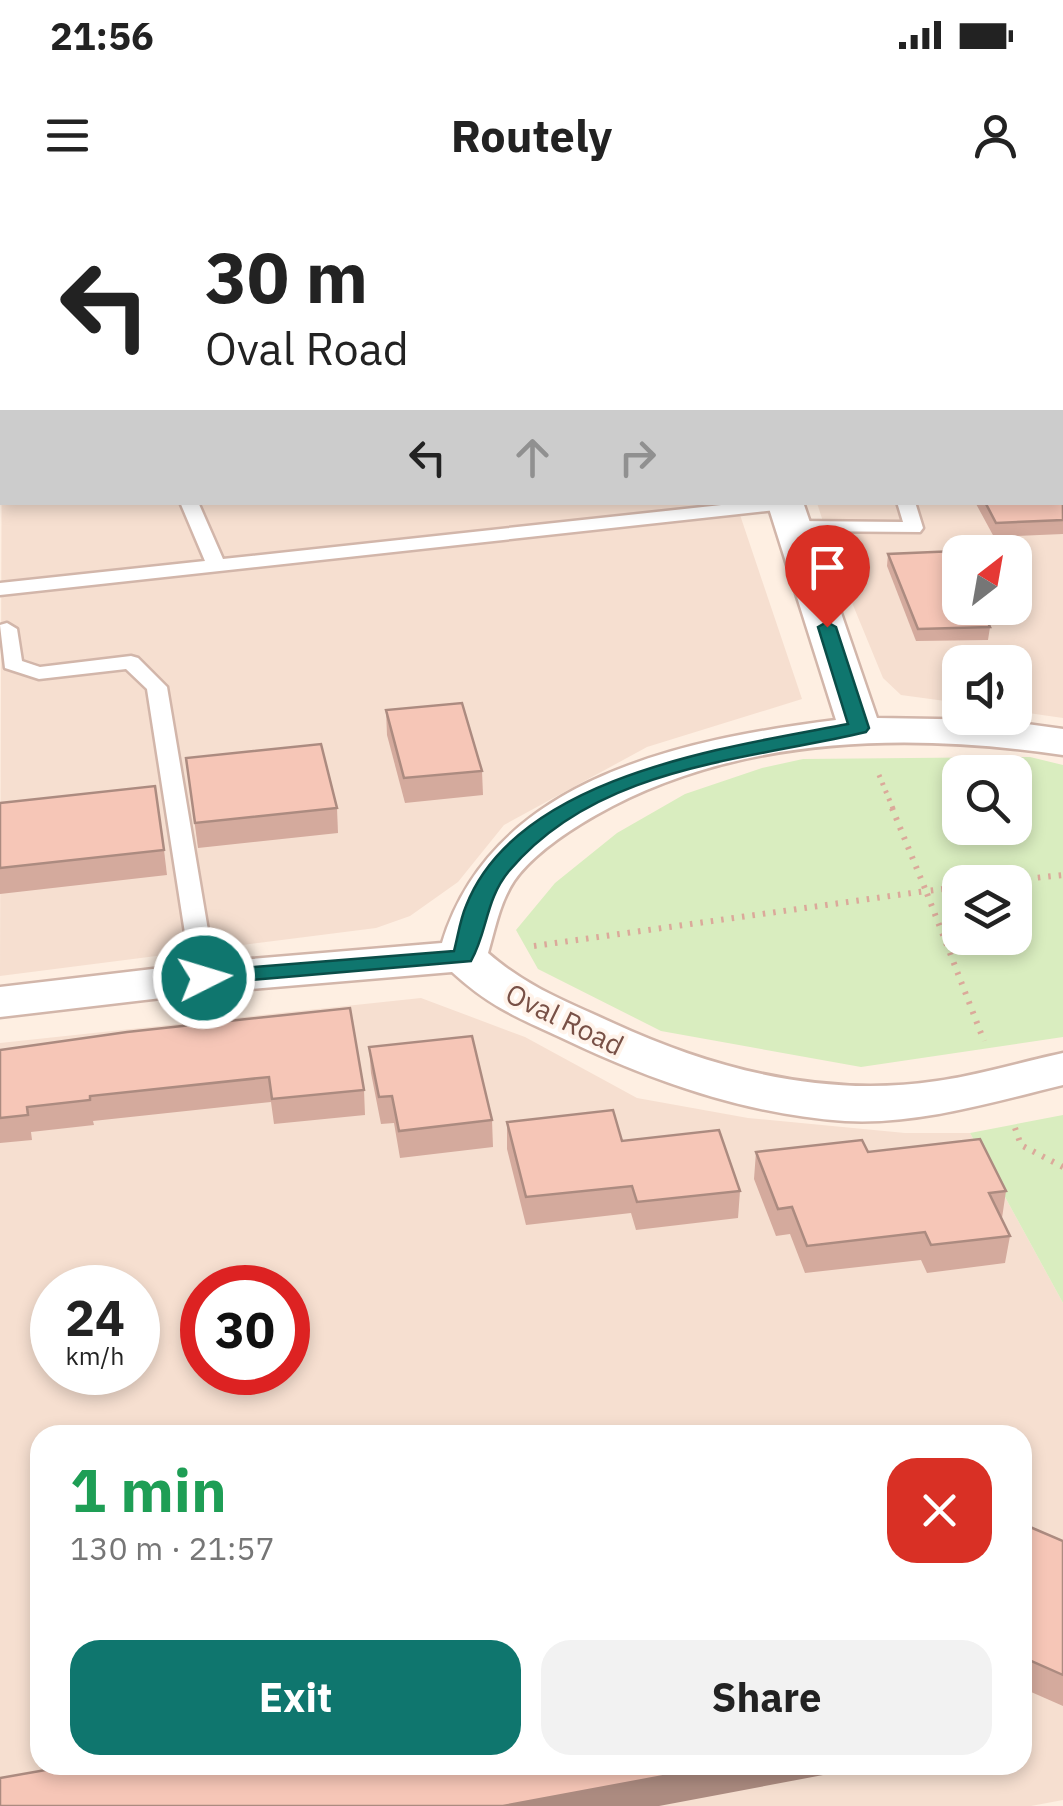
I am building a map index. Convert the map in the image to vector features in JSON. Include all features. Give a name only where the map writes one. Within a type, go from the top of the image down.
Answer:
[{"type":"street","points":[[788,511],[859,728]]},
{"type":"street","points":[[0,1002],[204,978],[463,956],[477,904],[500,868],[540,828],[611,789],[688,761],[859,728],[971,729],[1063,742]]},
{"type":"street","name":"Oval Road","points":[[463,956],[502,990],[644,1058],[728,1086],[848,1104],[936,1098],[1063,1068]]},
{"type":"lane","points":[[190,505],[217,566]]},
{"type":"lane","points":[[0,589],[788,511],[914,528],[907,505]]},
{"type":"lane","points":[[7,629],[12,664],[39,673],[131,662],[156,687],[204,978]]},
{"type":"path","points":[[859,728],[1000,1084]]},
{"type":"path","points":[[1032,878],[1063,875]]},
{"type":"path","points":[[463,956],[942,888]]},
{"type":"shaded area","points":[[2,505],[737,505],[802,699],[647,747],[504,825],[458,882],[410,916],[376,928],[0,976]]},
{"type":"shaded area","points":[[818,505],[1063,505],[1063,718],[1032,713],[1032,645],[942,645],[942,701],[901,695],[883,678],[839,571]]},
{"type":"shaded area","points":[[421,998],[525,1037],[637,1098],[748,1118],[905,1133],[970,1133],[1063,1303],[1063,1800],[1031,1806],[0,1806],[0,1043]]},
{"type":"green space","points":[[1032,757],[1063,765],[1063,1037],[861,1067],[661,1031],[538,969],[516,930],[555,883],[617,833],[685,794],[762,768],[803,759],[942,758],[942,845],[1032,845]]},
{"type":"green space","points":[[1063,1115],[1063,1303],[970,1133]]},
{"type":"building","points":[[987,505],[1063,505],[1063,520],[996,523]]},
{"type":"building","points":[[942,552],[942,625],[990,627],[918,629],[888,554]]},
{"type":"building","points":[[462,703],[482,771],[404,778],[386,710]]},
{"type":"building","points":[[321,744],[337,808],[195,823],[186,758]]},
{"type":"building","points":[[155,786],[164,850],[0,868],[0,803]]},
{"type":"building","points":[[350,1008],[364,1090],[272,1099],[269,1077],[90,1096],[90,1100],[27,1107],[28,1115],[0,1118],[0,1050]]},
{"type":"building","points":[[472,1036],[492,1120],[399,1131],[392,1096],[379,1097],[369,1047]]},
{"type":"building","points":[[613,1110],[622,1141],[719,1130],[740,1191],[637,1202],[632,1186],[526,1197],[507,1122]]},
{"type":"building","points":[[980,1139],[1006,1191],[989,1193],[1010,1236],[931,1245],[925,1232],[807,1246],[792,1207],[778,1209],[756,1152],[862,1140],[868,1152]]},
{"type":"building","points":[[1032,1528],[1063,1541],[1063,1675],[1032,1661]]},
{"type":"building","points":[[30,1773],[669,1775],[503,1806],[0,1806],[0,1778]]},
{"type":"route","points":[[204,978],[463,956],[477,904],[500,868],[540,828],[611,789],[688,761],[770,742],[859,728],[827,627]]}]
